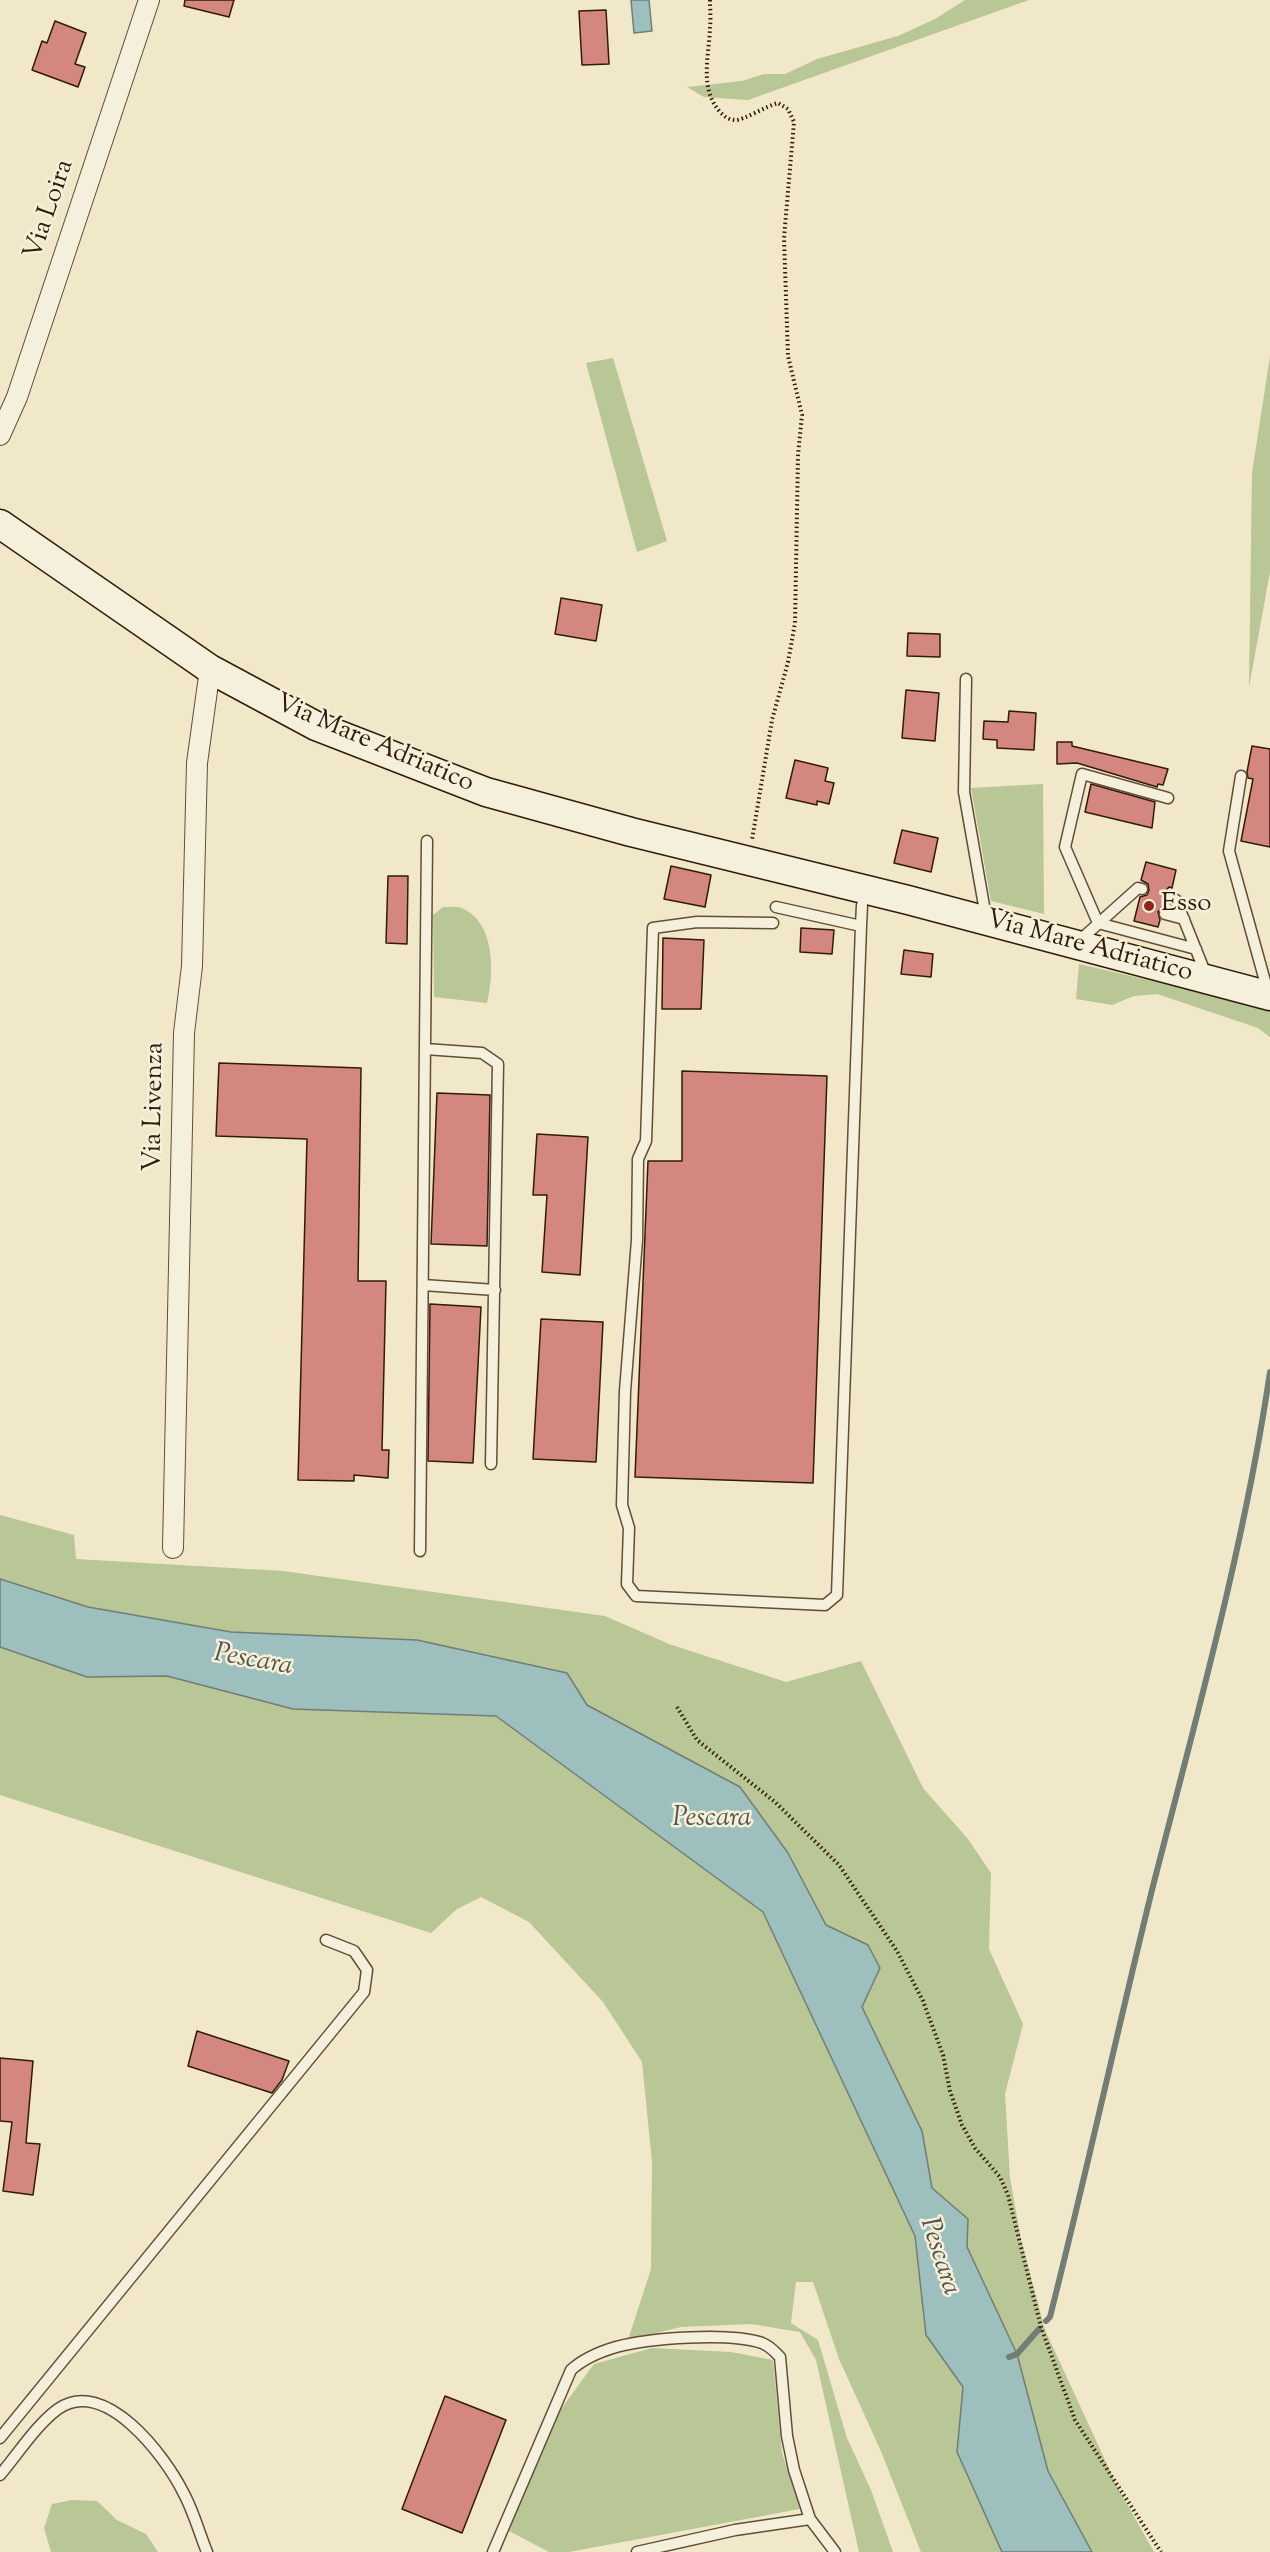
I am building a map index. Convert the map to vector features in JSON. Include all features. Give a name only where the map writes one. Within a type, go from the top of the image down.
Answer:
[{"type":"main road","name":"Via Mare Adriatico","points":[[0,524],[210,669],[316,726],[486,792],[631,832],[749,860],[780,886]]},
{"type":"main road","name":"Via Mare Adriatico","points":[[720,853],[742,875],[832,900],[856,905],[908,900],[1270,996]]},
{"type":"street","name":"Via Loira","points":[[0,435],[17,398],[149,0]]},
{"type":"street","name":"Via Livenza","points":[[173,1548],[184,1033],[192,966],[197,763],[210,669]]},
{"type":"lane","points":[[966,679],[964,792],[987,921]]},
{"type":"lane","points":[[1098,923],[1065,847],[1082,774],[1168,798]]},
{"type":"lane","points":[[1241,776],[1229,851],[1270,996]]},
{"type":"lane","points":[[420,1551],[427,841]]},
{"type":"lane","points":[[1075,944],[1138,888],[1142,889]]},
{"type":"lane","points":[[1169,897],[1176,900],[1208,980]]},
{"type":"lane","points":[[1121,903],[1135,906]]},
{"type":"lane","points":[[773,923],[697,922],[653,927],[646,1141],[638,1159],[637,1240],[625,1391],[622,1505],[629,1528],[627,1584],[636,1596],[825,1605],[837,1595],[856,905]]},
{"type":"lane","points":[[1165,914],[1184,920]]},
{"type":"lane","points":[[1098,923],[1196,949]]},
{"type":"lane","points":[[425,1049],[482,1053],[498,1064],[490,1464]]},
{"type":"lane","points":[[423,1285],[495,1290]]},
{"type":"lane","points":[[0,2438],[364,1992],[367,1970],[354,1951],[326,1940]]},
{"type":"lane","points":[[494,2552],[571,2370],[582,2360],[616,2347],[692,2337],[748,2340],[772,2348],[780,2357],[787,2436],[794,2470],[810,2519],[835,2552]]},
{"type":"lane","points":[[0,2475],[59,2409],[75,2402],[91,2402],[110,2409],[131,2423],[157,2451],[172,2473],[184,2493],[207,2552]]},
{"type":"lane","points":[[637,2552],[735,2530],[810,2519]]},
{"type":"path","points":[[710,0],[707,72],[708,91],[715,106],[724,116],[732,120],[743,119],[754,111],[778,103],[788,109],[794,122],[784,250],[788,356],[802,415],[798,455],[795,622],[788,662],[772,720],[749,860]]},
{"type":"path","points":[[677,1707],[697,1740],[775,1802],[839,1865],[897,1951],[923,2001],[943,2055],[950,2091],[962,2125],[975,2148],[1000,2177],[1008,2195],[1037,2313],[1075,2420],[1161,2552]]},
{"type":"green space","points":[[965,0],[1029,0],[748,100],[704,97],[687,87],[742,81],[764,74],[785,74],[817,59],[898,36],[935,19]]},
{"type":"green space","points":[[1270,356],[1270,572],[1249,687],[1252,473]]},
{"type":"green space","points":[[613,358],[667,541],[637,552],[586,363]]},
{"type":"green space","points":[[1043,784],[1044,914],[991,901],[971,788]]},
{"type":"green space","points":[[443,907],[460,907],[473,915],[487,937],[491,978],[487,1003],[434,997],[433,915]]},
{"type":"green space","points":[[1079,964],[1270,1008],[1270,1037],[1258,1028],[1157,994],[1134,996],[1112,1005],[1076,999]]},
{"type":"green space","points":[[0,1515],[74,1535],[76,1559],[283,1571],[605,1616],[669,1644],[786,1682],[861,1661],[923,1788],[968,1839],[991,1873],[989,1949],[1023,2024],[1005,2094],[1010,2178],[1021,2239],[1045,2330],[1117,2486],[1154,2552],[1092,2552],[1048,2471],[1017,2354],[967,2247],[967,2219],[932,2188],[922,2131],[862,2007],[868,1945],[826,1925],[788,1853],[740,1787],[587,1705],[566,1673],[417,1640],[231,1632],[88,1607],[0,1579]]},
{"type":"green space","points":[[0,1647],[87,1677],[167,1676],[293,1709],[496,1716],[763,1912],[915,2236],[926,2335],[963,2387],[957,2452],[1002,2552],[921,2552],[880,2449],[839,2359],[813,2282],[796,2282],[791,2323],[818,2340],[847,2438],[871,2490],[893,2552],[859,2552],[816,2360],[800,2332],[751,2324],[681,2327],[628,2340],[651,2269],[652,2162],[642,2062],[603,2002],[529,1922],[481,1897],[457,1909],[431,1933],[0,1795]]},
{"type":"green space","points":[[652,2348],[731,2352],[773,2360],[782,2453],[800,2509],[569,2552],[549,2552],[509,2531],[553,2420],[594,2364]]},
{"type":"green space","points":[[72,2500],[97,2501],[117,2520],[146,2534],[158,2552],[51,2552],[44,2528],[52,2504]]},
{"type":"water","points":[[631,0],[649,0],[652,31],[634,33]]},
{"type":"water","name":"Pescara","points":[[0,1579],[88,1607],[231,1632],[417,1640],[567,1673],[587,1705],[740,1787],[788,1853],[826,1925],[868,1945],[880,1968],[862,2007],[922,2131],[932,2188],[968,2219],[967,2247],[1017,2354],[1048,2471],[1092,2552],[1002,2552],[957,2452],[963,2387],[926,2335],[915,2236],[763,1912],[496,1716],[293,1709],[167,1676],[87,1677],[0,1647]]},
{"type":"building","points":[[185,0],[234,0],[229,17],[184,6]]},
{"type":"building","points":[[606,10],[609,64],[582,65],[579,11]]},
{"type":"building","points":[[55,21],[86,33],[75,64],[85,67],[78,87],[32,70],[42,41],[47,43]]},
{"type":"building","points":[[561,598],[602,605],[596,641],[555,634]]},
{"type":"building","points":[[908,633],[940,634],[940,657],[907,656]]},
{"type":"building","points":[[906,690],[939,693],[935,741],[902,738]]},
{"type":"building","points":[[1009,711],[1036,713],[1034,750],[997,748],[997,740],[983,739],[984,721],[1008,722]]},
{"type":"building","points":[[1057,742],[1072,742],[1072,746],[1168,769],[1163,785],[1158,784],[1157,787],[1077,763],[1057,764]]},
{"type":"building","points":[[1252,746],[1270,749],[1270,847],[1241,841],[1253,779],[1248,778],[1247,772]]},
{"type":"building","points":[[795,760],[828,768],[825,781],[834,783],[829,804],[817,801],[817,805],[786,798]]},
{"type":"building","points":[[1091,784],[1155,802],[1152,828],[1085,812]]},
{"type":"building","points":[[902,830],[938,838],[931,872],[894,863]]},
{"type":"building","points":[[1146,862],[1176,870],[1172,888],[1169,887],[1162,895],[1165,903],[1158,912],[1160,920],[1158,927],[1134,921],[1140,897],[1147,895],[1149,890],[1148,884],[1141,880]]},
{"type":"building","points":[[671,866],[711,875],[705,907],[664,899]]},
{"type":"building","points":[[388,876],[408,876],[407,944],[386,943]]},
{"type":"building","points":[[801,928],[834,930],[832,954],[800,952]]},
{"type":"building","points":[[663,938],[704,940],[701,1009],[662,1009]]},
{"type":"building","points":[[904,950],[933,954],[931,977],[901,974]]},
{"type":"building","points":[[219,1063],[361,1068],[358,1281],[386,1281],[382,1450],[389,1450],[388,1478],[354,1475],[354,1481],[298,1480],[307,1139],[216,1136]]},
{"type":"building","points":[[682,1071],[827,1076],[813,1483],[635,1477],[648,1161],[682,1161]]},
{"type":"building","points":[[437,1093],[490,1095],[487,1246],[431,1244]]},
{"type":"building","points":[[537,1134],[588,1137],[580,1275],[542,1272],[547,1195],[533,1195]]},
{"type":"building","points":[[430,1304],[481,1307],[473,1463],[428,1461]]},
{"type":"building","points":[[541,1319],[603,1322],[596,1462],[533,1459]]},
{"type":"building","points":[[197,2031],[289,2061],[282,2080],[272,2093],[188,2066]]},
{"type":"building","points":[[0,2058],[33,2061],[26,2143],[40,2144],[33,2195],[3,2191],[12,2122],[0,2121]]},
{"type":"building","points":[[445,2396],[506,2420],[462,2533],[402,2509]]},
{"type":"waterway","points":[[1046,2321],[1050,2317],[1152,1890],[1218,1632],[1247,1503],[1270,1372]]},
{"type":"waterway","points":[[1009,2357],[1017,2354],[1039,2329]]},
{"type":"place","name":"Esso","points":[[1149,906]]}]
